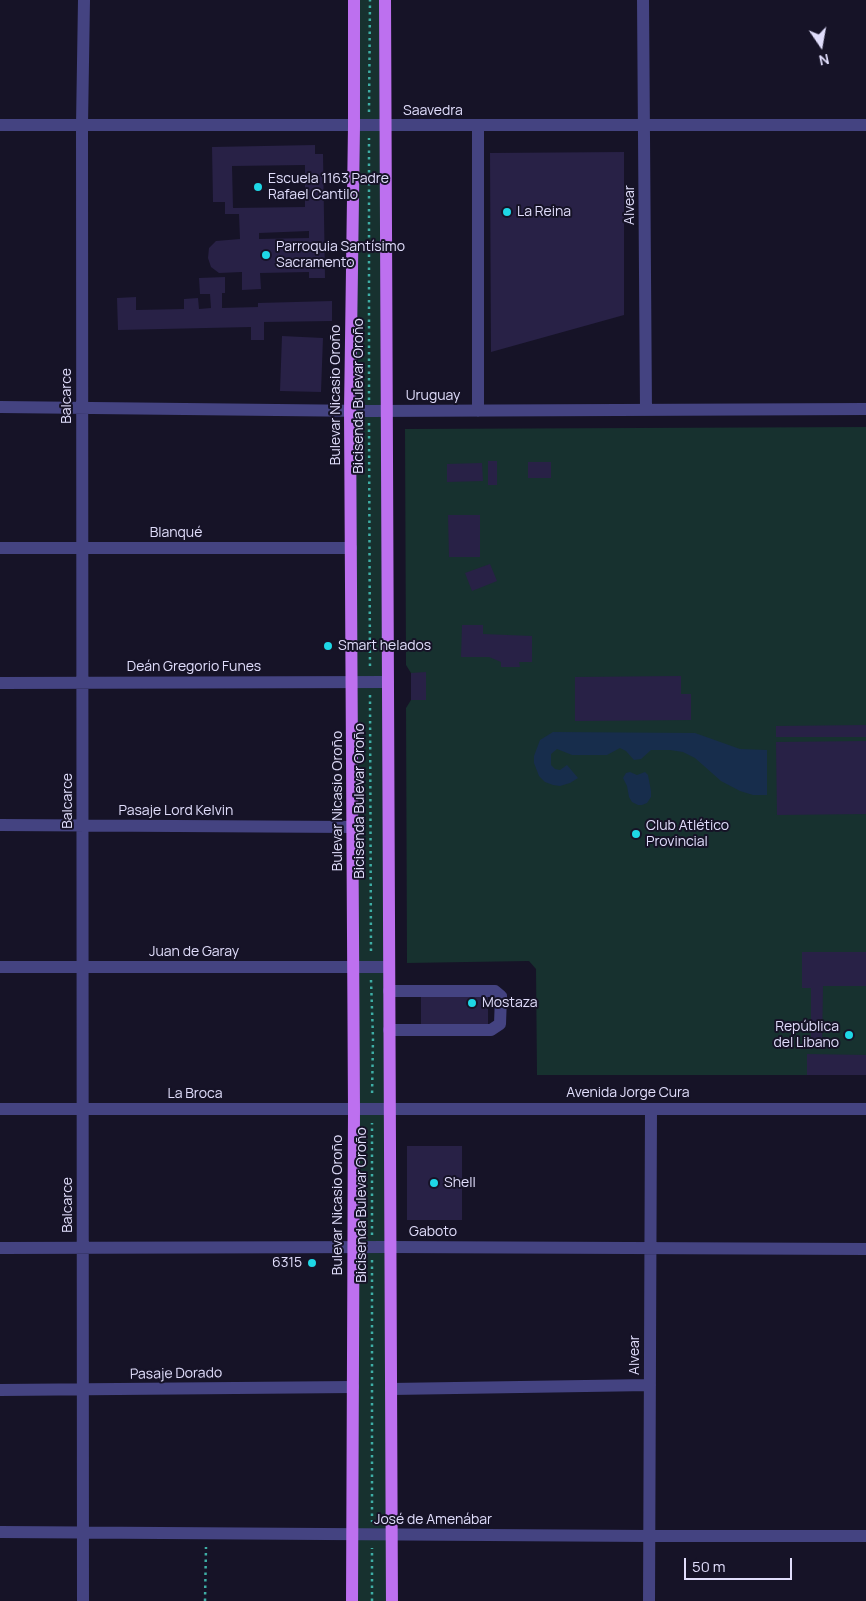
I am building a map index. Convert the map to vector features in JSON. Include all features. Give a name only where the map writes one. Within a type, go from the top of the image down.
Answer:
[{"type":"main road","name":"Bulevar Nicasio Oroño","points":[[352,1601],[354,1109],[350,411],[354,0]]},
{"type":"main road","points":[[385,0],[392,1601]]},
{"type":"street","name":"Balcarce","points":[[83,1601],[82,125],[84,0]]},
{"type":"street","name":"Alvear","points":[[643,0],[646,410]]},
{"type":"street","name":"Saavedra","points":[[0,125],[866,125]]},
{"type":"street","points":[[478,126],[478,411]]},
{"type":"street","name":"Uruguay","points":[[0,407],[350,411],[866,409]]},
{"type":"street","name":"Blanqué","points":[[0,548],[351,548]]},
{"type":"street","name":"Deán Gregorio Funes","points":[[0,682],[388,682]]},
{"type":"street","name":"Pasaje Lord Kelvin","points":[[0,825],[353,827]]},
{"type":"street","name":"Juan de Garay","points":[[0,967],[389,967]]},
{"type":"street","points":[[389,991],[495,991],[501,996],[500,1024],[491,1030],[389,1030]]},
{"type":"street","name":"La Broca","points":[[0,1109],[389,1108]]},
{"type":"street","name":"Avenida Jorge Cura","points":[[389,1108],[866,1109]]},
{"type":"street","name":"Alvear","points":[[649,1601],[650,1108]]},
{"type":"street","name":"Gaboto","points":[[0,1248],[866,1249]]},
{"type":"street","points":[[390,1389],[650,1385]]},
{"type":"street","name":"Pasaje Dorado","points":[[0,1390],[353,1387]]},
{"type":"street","name":"José de Amenábar","points":[[0,1532],[866,1536]]},
{"type":"path","name":"Bicisenda Bulevar Oroño","points":[[370,0],[368,411],[373,1038],[372,1601]]},
{"type":"path","points":[[205,1601],[206,1533]]},
{"type":"green space","points":[[354,0],[385,0],[392,1601],[352,1601]]},
{"type":"green space","name":"Club Atlético Provincial","points":[[866,427],[866,1075],[537,1075],[536,969],[529,961],[407,963],[406,708],[411,700],[411,673],[406,665],[405,429]]},
{"type":"water","points":[[553,732],[695,733],[740,749],[767,750],[767,795],[753,795],[740,791],[721,781],[695,758],[683,752],[670,750],[651,750],[641,759],[634,760],[626,751],[620,748],[607,755],[572,755],[557,749],[551,754],[551,765],[555,769],[560,770],[567,765],[578,778],[560,786],[553,785],[545,782],[539,776],[534,763],[534,756],[540,740]]},
{"type":"water","points":[[630,772],[637,775],[645,772],[648,775],[651,797],[647,803],[638,805],[632,802],[629,797],[623,778],[626,773]]},
{"type":"building","points":[[315,145],[315,154],[323,154],[325,278],[309,278],[309,272],[260,273],[261,289],[242,290],[242,272],[219,273],[211,267],[208,258],[209,248],[216,241],[240,239],[239,214],[225,214],[225,202],[213,202],[212,147]],"holes":[[[305,165],[305,207],[233,208],[232,166]],[[309,231],[309,238],[259,239],[259,233]]]},
{"type":"building","points":[[624,152],[624,315],[491,352],[490,153]]},
{"type":"building","points":[[225,277],[225,293],[222,293],[222,308],[258,307],[258,303],[332,301],[332,321],[264,322],[264,340],[251,340],[251,327],[118,330],[117,298],[136,297],[136,310],[184,309],[184,299],[198,298],[199,309],[211,308],[210,294],[200,294],[199,278]]},
{"type":"building","points":[[282,336],[323,338],[321,392],[280,391]]},
{"type":"building","points":[[488,461],[497,461],[497,485],[488,485]]},
{"type":"building","points":[[528,462],[551,462],[551,478],[528,478]]},
{"type":"building","points":[[482,463],[483,481],[447,482],[447,464]]},
{"type":"building","points":[[448,515],[480,515],[480,557],[449,557]]},
{"type":"building","points":[[490,564],[497,581],[472,591],[465,573]]},
{"type":"building","points":[[462,625],[483,625],[483,634],[532,636],[532,662],[519,662],[520,667],[501,667],[501,662],[489,657],[461,657]]},
{"type":"building","points":[[426,672],[426,700],[411,700],[411,673]]},
{"type":"building","points":[[681,676],[681,694],[691,694],[691,720],[575,721],[575,677]]},
{"type":"building","points":[[866,725],[866,737],[776,737],[776,726]]},
{"type":"building","points":[[866,741],[866,814],[777,815],[776,742]]},
{"type":"building","points":[[802,952],[866,952],[866,986],[823,986],[822,1047],[811,1046],[811,988],[802,988]]},
{"type":"building","points":[[421,997],[488,997],[488,1024],[421,1024]]},
{"type":"building","points":[[807,1054],[866,1055],[866,1075],[807,1075]]},
{"type":"building","name":"Shell","points":[[407,1146],[462,1146],[462,1220],[407,1220]]},
{"type":"place","name":"Escuela 1163 Padre Rafael Cantilo","points":[[258,187]]},
{"type":"place","name":"La Reina","points":[[507,212]]},
{"type":"place","name":"Parroquia Santísimo Sacramento","points":[[266,255]]},
{"type":"place","name":"Smart helados","points":[[328,646]]},
{"type":"place","name":"Club Atlético Provincial","points":[[636,834]]},
{"type":"place","name":"Mostaza","points":[[472,1003]]},
{"type":"place","name":"República del Libano","points":[[849,1035]]},
{"type":"place","name":"Shell","points":[[434,1183]]},
{"type":"place","name":"6315","points":[[312,1263]]}]
